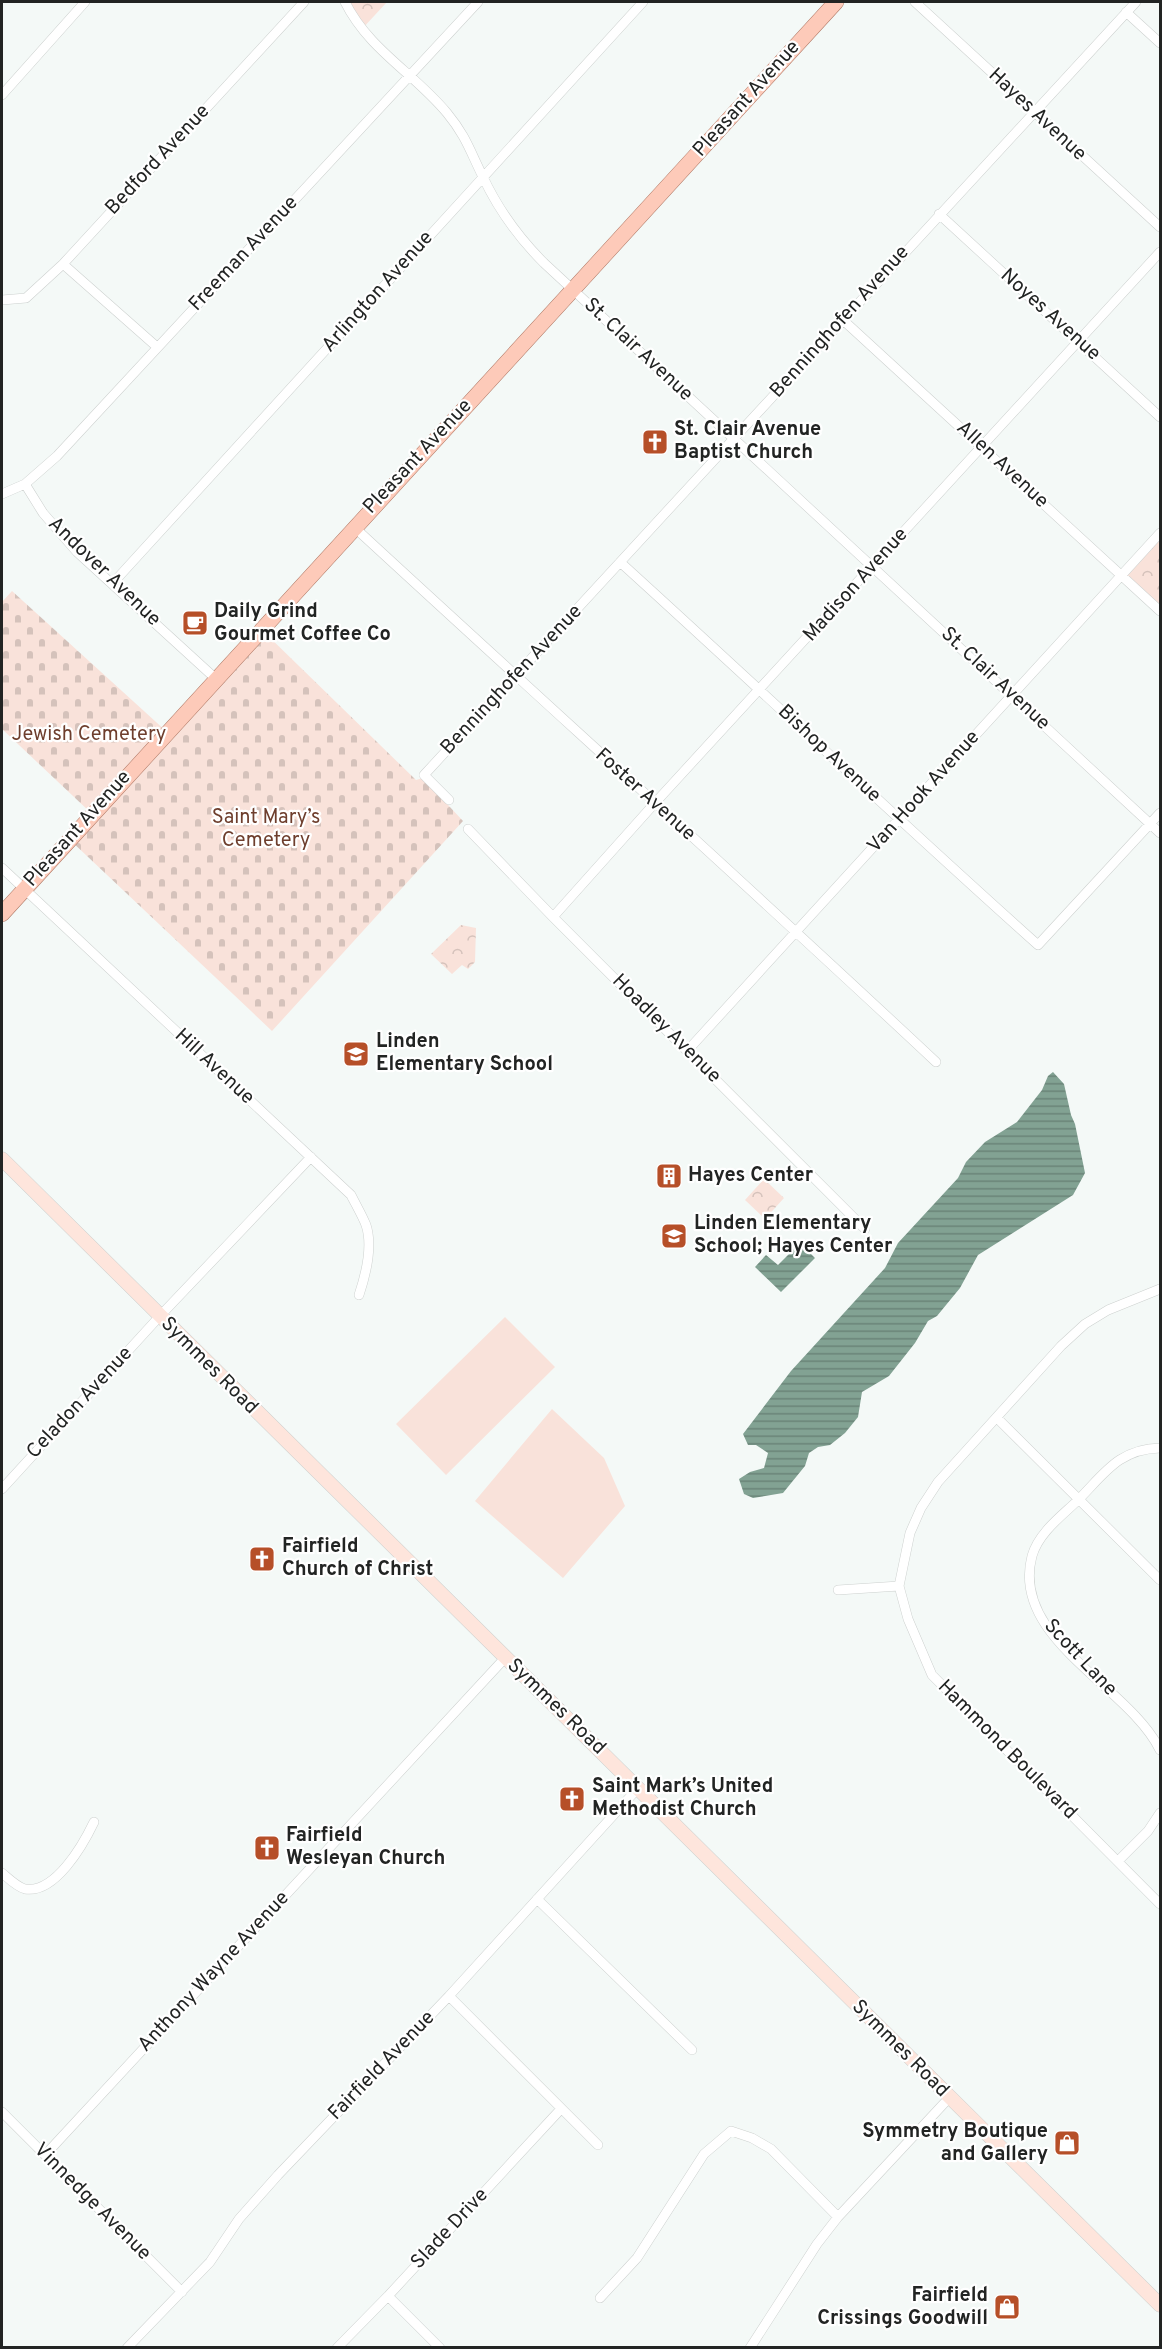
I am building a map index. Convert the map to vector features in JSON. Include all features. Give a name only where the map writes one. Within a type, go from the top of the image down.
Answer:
[{"type":"main road","name":"Pleasant Avenue","points":[[2,914],[836,2]]},
{"type":"main road","name":"Symmes Road","points":[[2,1159],[159,1317],[639,1787],[949,2098],[1161,2305]]},
{"type":"street","points":[[2,95],[85,2]]},
{"type":"street","name":"Bedford Avenue","points":[[2,300],[26,298],[63,264],[304,2]]},
{"type":"street","name":"St. Clair Avenue","points":[[345,2],[365,34],[446,111],[467,140],[502,213],[516,233],[543,263],[1161,833]]},
{"type":"street","name":"Freeman Avenue","points":[[2,494],[25,484],[57,456],[478,2]]},
{"type":"street","name":"Arlington Avenue","points":[[113,583],[644,2]]},
{"type":"street","name":"Hayes Avenue","points":[[915,2],[1161,227]]},
{"type":"street","name":"Benninghofen Avenue","points":[[449,800],[424,775],[1136,2]]},
{"type":"street","points":[[1126,12],[1161,43]]},
{"type":"street","name":"Noyes Avenue","points":[[939,214],[1161,417]]},
{"type":"street","name":"Madison Avenue","points":[[553,917],[1161,252]]},
{"type":"street","points":[[63,264],[157,347]]},
{"type":"street","name":"Allen Avenue","points":[[843,320],[1161,612]]},
{"type":"street","name":"Andover Avenue","points":[[25,484],[43,513],[77,552],[216,679]]},
{"type":"street","name":"Foster Avenue","points":[[354,527],[654,804],[797,931],[936,1062]]},
{"type":"street","name":"Van Hook Avenue","points":[[688,1050],[1161,533]]},
{"type":"street","name":"Bishop Avenue","points":[[620,562],[1038,945],[1151,823]]},
{"type":"street","points":[[1151,823],[1161,813]]},
{"type":"street","name":"Hoadley Avenue","points":[[468,829],[865,1229]]},
{"type":"street","name":"Hill Avenue","points":[[2,867],[351,1195],[367,1226],[367,1263],[359,1295]]},
{"type":"street","points":[[159,1317],[310,1157]]},
{"type":"street","name":"Hammond Boulevard","points":[[1161,1289],[1108,1310],[1085,1324],[1061,1346],[938,1482],[921,1508],[910,1533],[899,1586],[908,1619],[932,1675],[1161,1904]]},
{"type":"street","name":"Celadon Avenue","points":[[2,1489],[159,1317]]},
{"type":"street","points":[[997,1418],[1161,1580]]},
{"type":"street","name":"Scott Lane","points":[[1161,1448],[1130,1453],[1115,1461],[1049,1527],[1032,1554],[1029,1581],[1035,1607],[1054,1636],[1140,1722],[1161,1750]]},
{"type":"street","points":[[838,1590],[899,1586]]},
{"type":"street","name":"Anthony Wayne Avenue","points":[[46,2154],[505,1658]]},
{"type":"street","name":"Fairfield Avenue","points":[[128,2348],[210,2262],[240,2218],[278,2175],[449,1996],[639,1787]]},
{"type":"street","points":[[1118,1861],[1148,1831],[1161,1813]]},
{"type":"street","points":[[2,1873],[23,1888],[36,1889],[54,1879],[85,1841],[93,1822]]},
{"type":"street","points":[[537,1899],[692,2050]]},
{"type":"street","points":[[449,1996],[560,2110],[598,2145]]},
{"type":"street","points":[[750,2348],[816,2244],[838,2217],[949,2098]]},
{"type":"street","name":"Slade Drive","points":[[337,2348],[560,2110]]},
{"type":"street","name":"Vinnedge Avenue","points":[[2,2112],[182,2292]]},
{"type":"street","points":[[600,2298],[637,2258],[704,2154],[731,2131],[752,2138],[771,2149],[838,2217]]},
{"type":"street","points":[[388,2296],[440,2348]]},
{"type":"green space","points":[[345,2],[387,2],[362,29]]},
{"type":"green space","points":[[1160,533],[1160,611],[1121,575]]},
{"type":"green space","name":"Saint Mary’s Cemetery","points":[[12,591],[167,732],[261,629],[416,780],[423,778],[463,821],[272,1031],[69,839],[91,813],[2,729],[2,602]]},
{"type":"green space","points":[[461,925],[476,928],[475,962],[468,969],[462,965],[452,974],[431,954]]},
{"type":"green space","points":[[764,1179],[784,1198],[765,1219],[745,1200]]},
{"type":"green space","points":[[505,1317],[555,1367],[446,1475],[396,1424]]},
{"type":"green space","points":[[552,1409],[604,1458],[625,1506],[563,1578],[475,1501]]},
{"type":"shaded area","points":[[1053,1072],[1064,1084],[1085,1173],[1073,1195],[978,1255],[960,1288],[937,1316],[928,1321],[915,1343],[889,1376],[862,1392],[858,1417],[845,1433],[830,1445],[818,1447],[809,1453],[805,1466],[783,1493],[753,1498],[744,1494],[739,1479],[750,1472],[764,1468],[768,1453],[756,1445],[748,1445],[743,1434],[791,1371],[885,1268],[898,1243],[958,1178],[966,1162],[985,1142],[1017,1122]]},
{"type":"shaded area","points":[[800,1243],[815,1258],[781,1292],[755,1267],[766,1255],[778,1265]]},
{"type":"place","name":"St. Clair Avenue Baptist Church","points":[[655,442]]},
{"type":"place","name":"Daily Grind Gourmet Coffee Co","points":[[195,623]]},
{"type":"place","name":"Linden Elementary School","points":[[356,1054]]},
{"type":"place","name":"Hayes Center","points":[[669,1176]]},
{"type":"place","name":"Linden Elementary School; Hayes Center","points":[[674,1236]]},
{"type":"place","name":"Fairfield Church of Christ","points":[[262,1559]]},
{"type":"place","name":"Saint Mark’s United Methodist Church","points":[[572,1799]]},
{"type":"place","name":"Fairfield Wesleyan Church","points":[[267,1848]]},
{"type":"place","name":"Symmetry Boutique and Gallery","points":[[1067,2143]]},
{"type":"place","name":"Fairfield Crissings Goodwill","points":[[1007,2307]]},
{"type":"park label","name":"Jewish Cemetery","points":[[89,735]]}]
